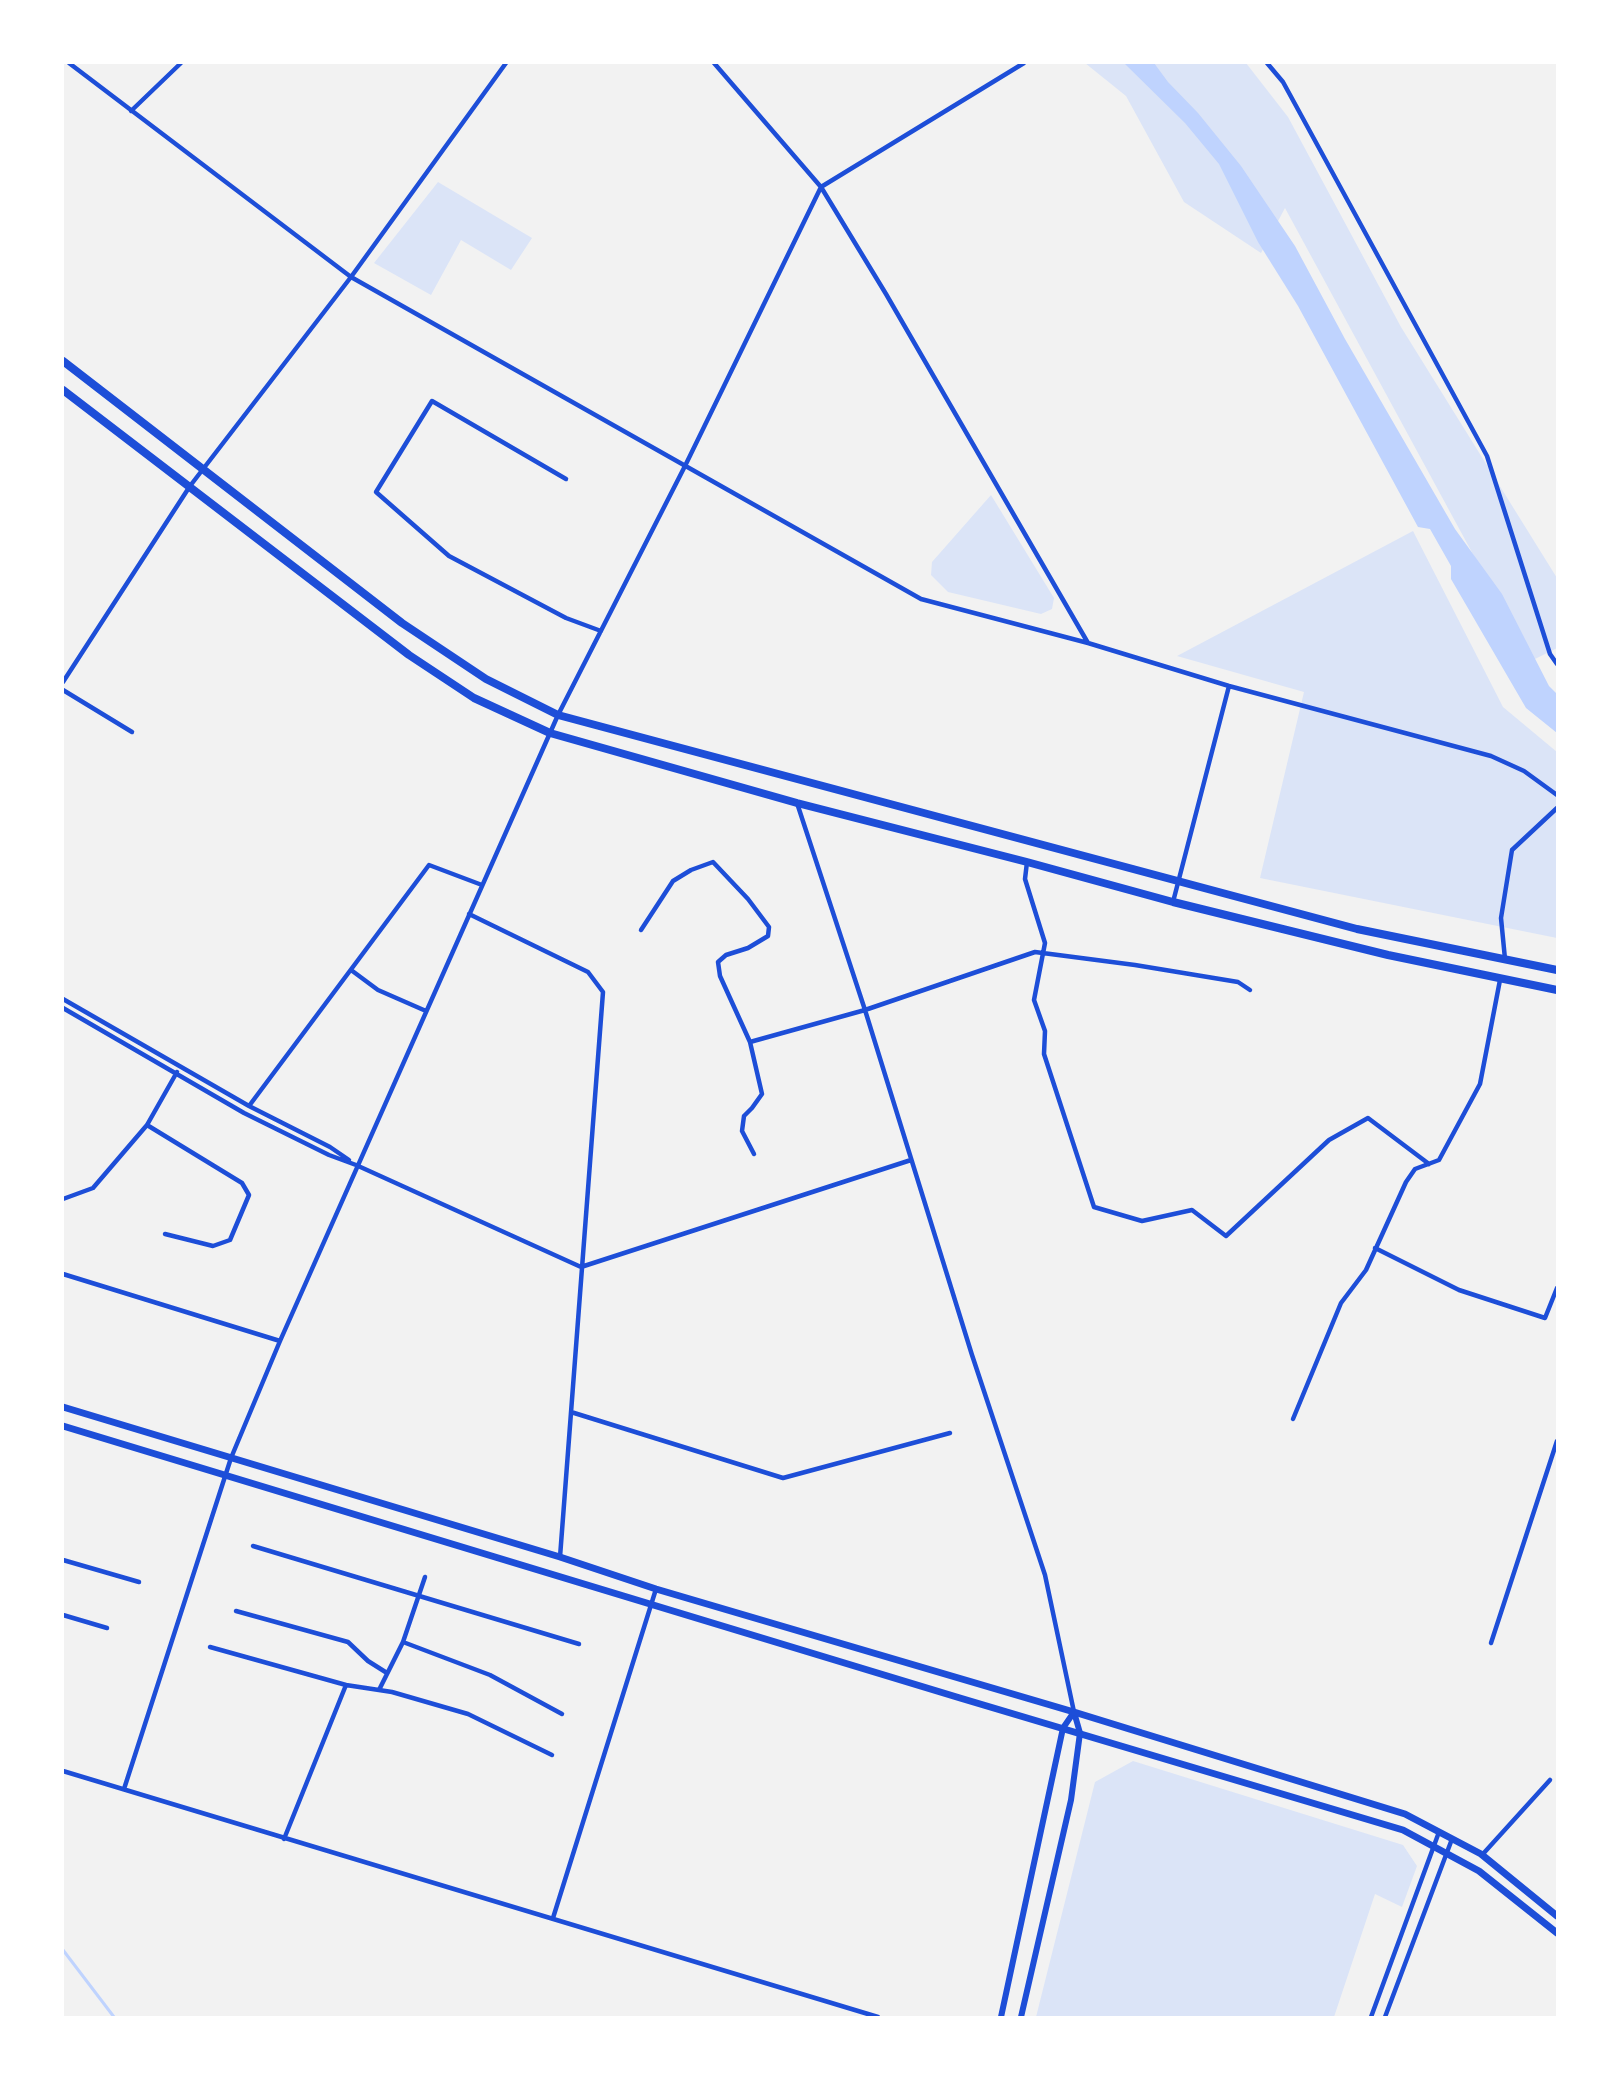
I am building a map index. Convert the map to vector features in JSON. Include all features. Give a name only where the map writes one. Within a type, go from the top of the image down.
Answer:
[{"type":"main road","points":[[63,362],[402,623],[486,679],[558,715],[1357,929],[1557,970]]},
{"type":"main road","points":[[63,390],[409,655],[474,698],[550,733],[797,804],[1028,862],[1173,902],[1388,956],[1557,990]]},
{"type":"main road","points":[[63,1407],[560,1557],[656,1589],[1074,1712],[1405,1814],[1482,1855],[1557,1916]]},
{"type":"main road","points":[[63,1426],[1403,1830],[1479,1871],[1557,1933]]},
{"type":"street","points":[[69,63],[351,277],[921,599],[1088,643],[1229,686],[1491,756],[1524,771],[1557,795]]},
{"type":"street","points":[[131,111],[181,63]]},
{"type":"street","points":[[63,682],[202,469],[351,277],[506,63]]},
{"type":"street","points":[[714,63],[820,187],[886,294],[1088,643]]},
{"type":"street","points":[[124,1789],[231,1458],[356,1165],[558,715],[685,466],[820,187],[1024,63]]},
{"type":"street","points":[[1267,63],[1283,82],[1487,456],[1551,654],[1557,664]]},
{"type":"street","points":[[566,479],[432,401],[376,492],[449,555],[566,618],[600,631]]},
{"type":"street","points":[[1173,902],[1229,686]]},
{"type":"street","points":[[63,690],[132,732]]},
{"type":"street","points":[[797,804],[1045,1575],[1080,1733],[1071,1800],[1021,2017]]},
{"type":"street","points":[[1505,961],[1501,918],[1512,850],[1557,808]]},
{"type":"street","points":[[641,930],[673,881],[713,862],[748,899],[769,927],[768,936],[718,962],[720,976],[750,1042],[762,1094],[744,1116],[742,1131],[754,1154]]},
{"type":"street","points":[[1028,862],[1025,879],[1045,943],[1034,1000],[1045,1031],[1044,1054],[1094,1207],[1142,1221],[1192,1210],[1226,1236],[1329,1140],[1368,1118],[1429,1164]]},
{"type":"street","points":[[249,1106],[429,865],[482,885]]},
{"type":"street","points":[[469,914],[588,972],[603,992],[560,1557]]},
{"type":"street","points":[[750,1042],[865,1010],[1035,952],[1238,982],[1250,990]]},
{"type":"street","points":[[351,970],[378,990],[426,1011]]},
{"type":"street","points":[[1293,1419],[1341,1303],[1366,1270],[1406,1182],[1415,1168],[1439,1160],[1480,1084],[1500,980]]},
{"type":"street","points":[[63,999],[249,1106],[330,1146],[356,1165]]},
{"type":"street","points":[[63,1008],[244,1113],[328,1155],[356,1165],[581,1267],[911,1160]]},
{"type":"street","points":[[63,1199],[93,1188],[147,1125],[180,1067]]},
{"type":"street","points":[[147,1125],[242,1183],[249,1195],[230,1240],[213,1246],[165,1234]]},
{"type":"street","points":[[1375,1248],[1459,1290],[1545,1318],[1557,1288]]},
{"type":"street","points":[[63,1274],[280,1341]]},
{"type":"street","points":[[571,1412],[783,1478],[950,1432]]},
{"type":"street","points":[[1491,1642],[1557,1441]]},
{"type":"street","points":[[253,1546],[579,1644]]},
{"type":"street","points":[[63,1560],[139,1582]]},
{"type":"street","points":[[379,1690],[403,1642],[425,1577]]},
{"type":"street","points":[[553,1918],[656,1589]]},
{"type":"street","points":[[236,1611],[348,1642],[368,1661],[387,1673]]},
{"type":"street","points":[[63,1615],[107,1628]]},
{"type":"street","points":[[403,1642],[489,1675],[562,1714]]},
{"type":"street","points":[[210,1647],[346,1685],[392,1692],[468,1714],[552,1755]]},
{"type":"street","points":[[284,1839],[346,1685]]},
{"type":"street","points":[[1001,2017],[1063,1728],[1074,1712]]},
{"type":"street","points":[[63,1771],[878,2017]]},
{"type":"street","points":[[1482,1855],[1550,1780]]},
{"type":"street","points":[[1371,2017],[1439,1832]]},
{"type":"street","points":[[1385,2017],[1452,1839]]},
{"type":"shaded area","points":[[1085,63],[1246,63],[1288,117],[1401,327],[1557,578],[1557,648],[1531,661],[1285,208],[1261,253],[1184,202],[1126,96]]},
{"type":"shaded area","points":[[438,182],[532,238],[511,270],[461,240],[431,295],[374,263]]},
{"type":"shaded area","points":[[991,495],[1054,598],[1052,609],[1041,614],[948,592],[931,575],[932,562]]},
{"type":"shaded area","points":[[1413,531],[1503,707],[1557,752],[1557,938],[1260,878],[1304,692],[1177,656]]},
{"type":"shaded area","points":[[1133,1761],[1403,1845],[1417,1866],[1402,1907],[1375,1894],[1334,2017],[1036,2017],[1095,1782]]},
{"type":"water","points":[[1124,63],[1154,63],[1241,166],[1295,246],[1345,339],[1455,529],[1502,594],[1549,686],[1557,694],[1557,733],[1526,708],[1451,579],[1451,566],[1430,529],[1418,527],[1298,306],[1258,242],[1219,164],[1185,123]]},
{"type":"waterway","points":[[63,1950],[114,2017]]}]
